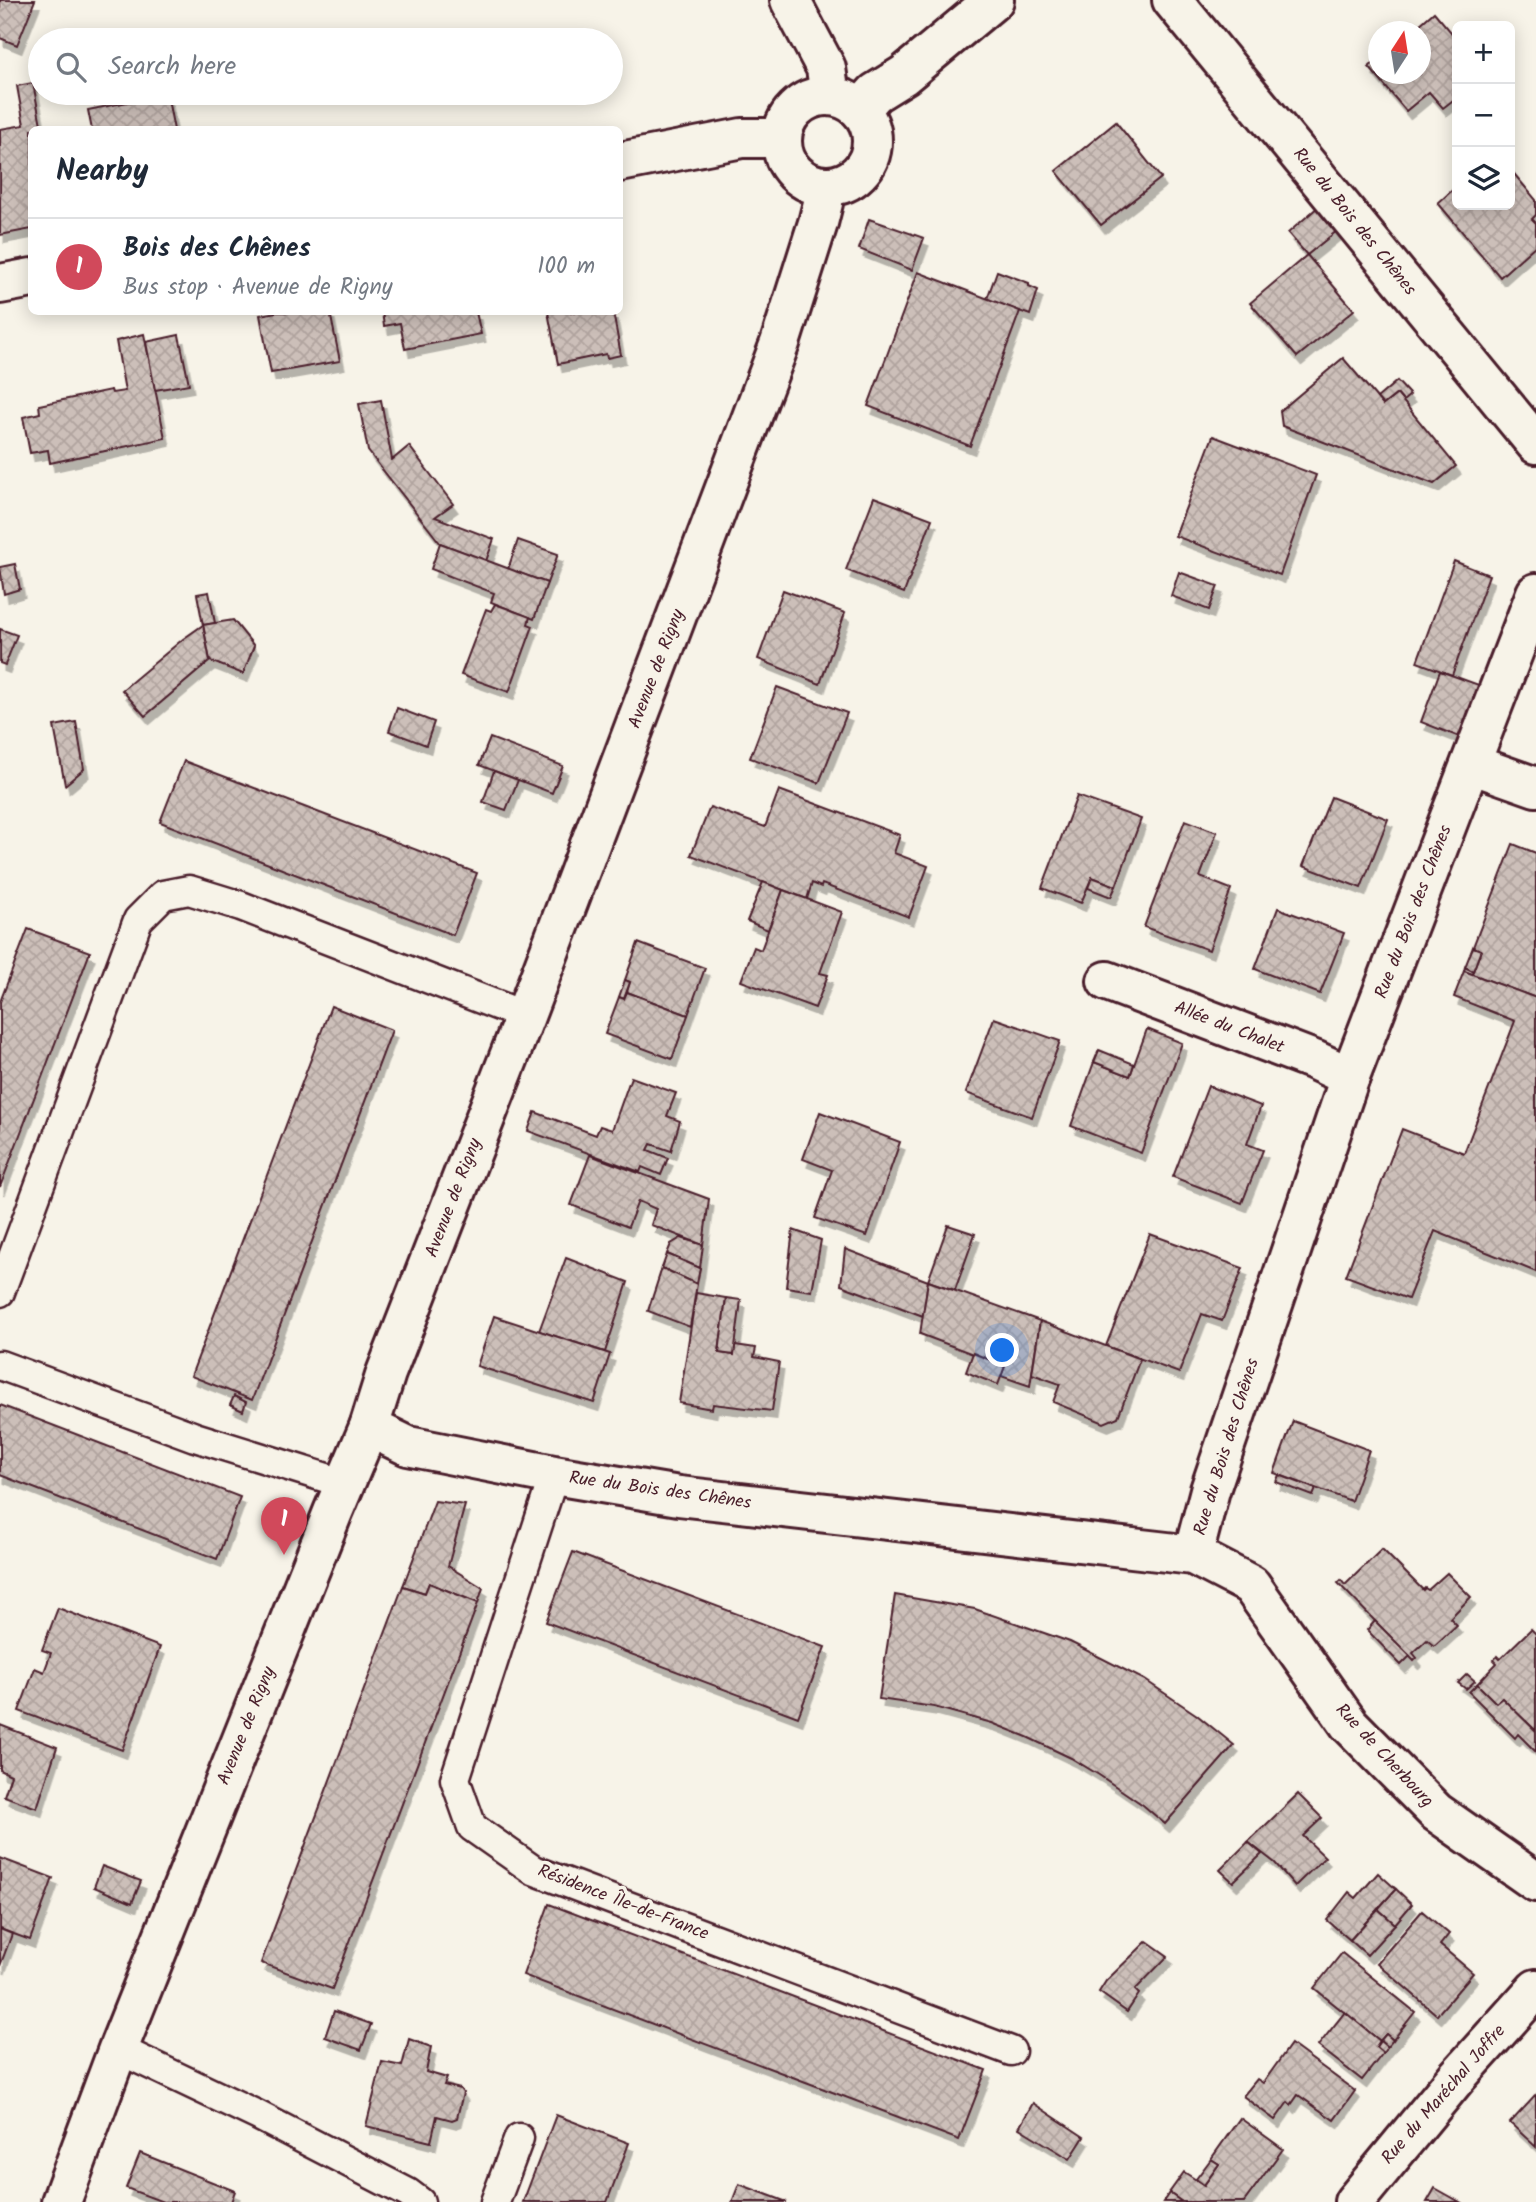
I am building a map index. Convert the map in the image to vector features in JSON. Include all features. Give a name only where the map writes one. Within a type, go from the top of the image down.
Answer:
[{"type":"street","points":[[790,0],[845,103],[870,125],[874,143],[869,161],[858,176],[842,185],[824,187],[807,183],[793,172],[784,156],[782,138],[786,121],[797,107],[812,99],[845,103],[875,93],[904,75],[994,0]]},
{"type":"street","name":"Rue du Bois des Chênes","points":[[1172,0],[1536,444]]},
{"type":"street","points":[[623,161],[742,138],[782,138]]},
{"type":"street","name":"Avenue de Rigny","points":[[61,2202],[118,2049],[369,1427],[386,1373],[525,1016],[780,343],[818,223],[824,187]]},
{"type":"street","points":[[0,284],[28,279]]},
{"type":"street","name":"Rue du Bois des Chênes","points":[[369,1427],[408,1446],[679,1496],[1193,1555],[1210,1490],[1350,1077],[1536,593]]},
{"type":"street","points":[[1471,764],[1536,787]]},
{"type":"street","name":"Allée du Chalet","points":[[1107,981],[1314,1060],[1350,1077]]},
{"type":"street","name":"Rue de Cherbourg","points":[[1193,1555],[1251,1585],[1349,1724],[1436,1812],[1536,1882]]},
{"type":"street","name":"Rue du Maréchal Joffre","points":[[1353,2202],[1456,2078],[1536,1989]]},
{"type":"lane","points":[[0,1292],[138,920],[163,895],[189,890],[241,906],[525,1016]]},
{"type":"lane","points":[[0,1365],[195,1437],[346,1484]]},
{"type":"lane","name":"Résidence Île-de-France","points":[[554,1475],[455,1779],[472,1827],[533,1870],[1011,2050]]},
{"type":"lane","points":[[118,2049],[257,2115],[408,2193],[420,2202]]},
{"type":"lane","points":[[495,2202],[519,2138]]},
{"type":"building","points":[[0,0],[35,0],[17,45],[0,38]]},
{"type":"building","points":[[1434,12],[1452,33],[1452,101],[1443,108],[1429,92],[1406,111],[1383,84],[1431,84],[1431,21],[1424,21]]},
{"type":"building","points":[[28,84],[28,105],[37,105],[41,126],[28,126],[28,230],[0,235],[0,129],[24,125],[17,86]]},
{"type":"building","points":[[113,105],[169,105],[173,126],[91,126],[88,110]]},
{"type":"building","points":[[1116,122],[1161,178],[1101,225],[1056,171]]},
{"type":"building","points":[[1515,175],[1536,200],[1536,215],[1532,219],[1536,223],[1536,245],[1500,277],[1438,203],[1452,190],[1452,210],[1515,210]]},
{"type":"building","points":[[1319,206],[1338,230],[1307,255],[1288,233]]},
{"type":"building","points":[[869,219],[924,238],[912,270],[859,249]]},
{"type":"building","points":[[1307,255],[1354,310],[1297,357],[1250,303]]},
{"type":"building","points":[[997,271],[1029,283],[1029,286],[1038,290],[1030,315],[987,299]]},
{"type":"building","points":[[918,272],[1020,311],[970,446],[868,406]]},
{"type":"building","points":[[260,315],[331,315],[340,361],[271,373]]},
{"type":"building","points":[[382,315],[477,315],[481,334],[405,349],[400,323],[384,326]]},
{"type":"building","points":[[549,315],[614,315],[621,355],[607,358],[606,354],[558,364]]},
{"type":"building","points":[[144,334],[165,438],[50,463],[48,450],[30,453],[23,417],[40,413],[39,405],[111,390],[112,393],[125,391],[116,341]]},
{"type":"building","points":[[179,335],[189,384],[155,390],[146,342]]},
{"type":"building","points":[[1343,358],[1383,405],[1397,394],[1456,466],[1434,484],[1282,426],[1280,411]]},
{"type":"building","points":[[1397,381],[1410,395],[1403,401],[1397,394],[1383,405],[1377,398]]},
{"type":"building","points":[[381,400],[392,460],[409,446],[453,504],[435,517],[494,539],[486,561],[440,543],[368,451],[359,404]]},
{"type":"building","points":[[1213,436],[1316,475],[1280,575],[1175,536]]},
{"type":"building","points":[[874,497],[932,519],[904,593],[846,570]]},
{"type":"building","points":[[518,540],[558,554],[547,583],[508,569]]},
{"type":"building","points":[[440,543],[547,583],[534,619],[491,602],[494,593],[431,569]]},
{"type":"building","points":[[1454,561],[1489,575],[1452,675],[1417,662]]},
{"type":"building","points":[[15,564],[20,589],[4,594],[0,567]]},
{"type":"building","points":[[1179,572],[1218,586],[1209,610],[1171,596]]},
{"type":"building","points":[[783,590],[845,613],[820,684],[758,659]]},
{"type":"building","points":[[209,592],[215,623],[203,625],[197,594]]},
{"type":"building","points":[[495,604],[530,617],[528,624],[533,626],[509,692],[461,675],[486,609],[491,611]]},
{"type":"building","points":[[233,620],[254,646],[243,674],[210,661],[203,625]]},
{"type":"building","points":[[203,625],[210,661],[145,716],[122,690]]},
{"type":"building","points":[[0,629],[17,635],[5,665],[0,663]]},
{"type":"building","points":[[1440,671],[1487,688],[1467,740],[1421,722]]},
{"type":"building","points":[[777,687],[847,713],[819,783],[750,758]]},
{"type":"building","points":[[397,708],[434,722],[426,745],[389,731]]},
{"type":"building","points":[[76,722],[84,769],[65,785],[54,726]]},
{"type":"building","points":[[490,738],[563,766],[552,793],[479,765]]},
{"type":"building","points":[[184,761],[477,873],[453,935],[160,822]]},
{"type":"building","points":[[494,771],[518,780],[506,810],[483,802]]},
{"type":"building","points":[[779,790],[900,835],[894,853],[928,866],[909,917],[822,884],[821,887],[812,883],[807,899],[691,855],[710,807],[765,827]]},
{"type":"building","points":[[1077,796],[1141,819],[1116,886],[1092,877],[1081,903],[1042,888]]},
{"type":"building","points":[[1331,797],[1388,819],[1361,888],[1303,866]]},
{"type":"building","points":[[1185,820],[1217,832],[1200,877],[1231,889],[1209,950],[1144,927]]},
{"type":"building","points":[[1513,844],[1536,853],[1536,998],[1464,971],[1465,967],[1473,971],[1481,950],[1473,947]]},
{"type":"building","points":[[1092,877],[1116,886],[1111,897],[1088,888]]},
{"type":"building","points":[[763,882],[783,890],[768,930],[747,921]]},
{"type":"building","points":[[783,890],[842,912],[820,973],[828,975],[815,1008],[741,981],[754,947],[761,950]]},
{"type":"building","points":[[1278,908],[1344,933],[1320,994],[1255,969]]},
{"type":"building","points":[[28,929],[90,952],[0,1187],[0,1002]]},
{"type":"building","points":[[638,943],[705,968],[688,1015],[627,992],[630,982],[625,980]]},
{"type":"building","points":[[1473,947],[1481,950],[1473,971],[1465,967]]},
{"type":"building","points":[[1464,971],[1536,998],[1536,1272],[1435,1231],[1408,1299],[1346,1276],[1402,1129],[1464,1153],[1515,1021],[1454,997]]},
{"type":"building","points":[[625,980],[630,982],[624,999],[619,997]]},
{"type":"building","points":[[627,992],[688,1015],[672,1059],[605,1034],[619,997],[624,999]]},
{"type":"building","points":[[331,1006],[392,1030],[252,1400],[191,1376]]},
{"type":"building","points":[[994,1018],[1060,1041],[1032,1117],[966,1093]]},
{"type":"building","points":[[1147,1029],[1182,1043],[1141,1153],[1071,1126],[1094,1062],[1130,1076]]},
{"type":"building","points":[[1099,1050],[1134,1064],[1130,1076],[1094,1062]]},
{"type":"building","points":[[631,1077],[676,1093],[667,1116],[680,1121],[671,1151],[651,1144],[648,1150],[668,1158],[661,1175],[642,1167],[640,1172],[528,1131],[535,1112],[596,1135],[600,1126],[612,1130]]},
{"type":"building","points":[[1208,1086],[1261,1106],[1247,1144],[1263,1150],[1242,1203],[1173,1177]]},
{"type":"building","points":[[820,1112],[900,1142],[867,1236],[815,1218],[832,1170],[803,1159]]},
{"type":"building","points":[[590,1155],[709,1199],[703,1245],[651,1225],[656,1209],[638,1201],[628,1227],[571,1205]]},
{"type":"building","points":[[948,1225],[975,1234],[955,1290],[928,1281]]},
{"type":"building","points":[[793,1230],[821,1240],[812,1291],[786,1287]]},
{"type":"building","points":[[1150,1234],[1243,1268],[1222,1321],[1202,1314],[1179,1373],[1106,1346]]},
{"type":"building","points":[[681,1238],[703,1245],[700,1268],[667,1254],[671,1244]]},
{"type":"building","points":[[845,1249],[928,1281],[923,1316],[841,1285]]},
{"type":"building","points":[[667,1254],[700,1268],[697,1284],[662,1268]]},
{"type":"building","points":[[566,1258],[628,1282],[605,1352],[539,1331]]},
{"type":"building","points":[[662,1268],[697,1284],[690,1327],[648,1311]]},
{"type":"building","points":[[928,1281],[1040,1321],[1030,1386],[1001,1376],[1005,1366],[920,1334]]},
{"type":"building","points":[[696,1293],[726,1298],[719,1353],[734,1355],[735,1345],[756,1348],[754,1357],[779,1362],[772,1411],[713,1404],[712,1409],[679,1403]]},
{"type":"building","points":[[726,1298],[741,1300],[734,1355],[719,1353]]},
{"type":"building","points":[[494,1316],[610,1354],[594,1403],[477,1366]]},
{"type":"building","points":[[1040,1321],[1140,1359],[1118,1417],[1104,1423],[1053,1402],[1060,1384],[1032,1374]]},
{"type":"building","points":[[973,1353],[1005,1366],[998,1385],[966,1372]]},
{"type":"building","points":[[234,1396],[246,1402],[243,1411],[230,1405]]},
{"type":"building","points":[[0,1405],[240,1497],[217,1559],[0,1475]]},
{"type":"building","points":[[1293,1421],[1369,1450],[1351,1501],[1274,1473]]},
{"type":"building","points":[[1279,1475],[1316,1489],[1313,1496],[1276,1482]]},
{"type":"building","points":[[435,1501],[465,1505],[448,1566],[483,1588],[478,1603],[429,1583],[425,1593],[403,1586]]},
{"type":"building","points":[[1382,1549],[1423,1590],[1428,1590],[1447,1573],[1471,1597],[1450,1618],[1457,1625],[1434,1646],[1427,1640],[1413,1653],[1417,1658],[1414,1661],[1338,1583],[1341,1580],[1345,1585]]},
{"type":"building","points":[[573,1552],[825,1647],[798,1717],[546,1622]]},
{"type":"building","points":[[429,1583],[478,1603],[332,1989],[261,1963],[403,1586],[425,1593]]},
{"type":"building","points":[[895,1595],[975,1609],[1070,1642],[1145,1680],[1197,1715],[1234,1745],[1165,1824],[1143,1805],[1099,1775],[1027,1737],[992,1723],[934,1707],[879,1699]]},
{"type":"building","points":[[58,1608],[160,1647],[122,1750],[19,1711],[35,1668],[44,1672],[51,1653],[42,1650]]},
{"type":"building","points":[[1375,1621],[1410,1656],[1401,1665],[1367,1630]]},
{"type":"building","points":[[1531,1629],[1536,1634],[1536,1731],[1502,1698],[1496,1703],[1477,1684],[1497,1663],[1494,1660],[1497,1656],[1500,1659]]},
{"type":"building","points":[[1467,1674],[1475,1681],[1466,1689],[1458,1683]]},
{"type":"building","points":[[1477,1684],[1496,1703],[1502,1698],[1536,1731],[1536,1752],[1518,1734],[1515,1738],[1469,1692]]},
{"type":"building","points":[[0,1725],[57,1747],[37,1808],[4,1796],[11,1775],[0,1770]]},
{"type":"building","points":[[1298,1794],[1322,1818],[1303,1836],[1325,1857],[1295,1886],[1275,1863],[1248,1842]]},
{"type":"building","points":[[1248,1842],[1262,1854],[1233,1882],[1220,1870]]},
{"type":"building","points":[[0,1858],[53,1878],[30,1940],[0,1929]]},
{"type":"building","points":[[102,1866],[141,1881],[132,1903],[94,1887]]},
{"type":"building","points":[[1378,1873],[1396,1889],[1350,1940],[1327,1920],[1349,1892],[1356,1898]]},
{"type":"building","points":[[1396,1889],[1412,1904],[1395,1924],[1378,1909]]},
{"type":"building","points":[[549,1904],[986,2070],[959,2140],[523,1975]]},
{"type":"building","points":[[1378,1909],[1395,1924],[1367,1955],[1350,1940]]},
{"type":"building","points":[[1422,1911],[1449,1934],[1440,1945],[1473,1973],[1437,2015],[1377,1963]]},
{"type":"building","points":[[0,1929],[12,1934],[0,1966]]},
{"type":"building","points":[[1147,1941],[1168,1956],[1135,1990],[1139,1994],[1127,2012],[1099,1992],[1106,1981]]},
{"type":"building","points":[[1342,1953],[1415,2012],[1393,2040],[1386,2034],[1380,2041],[1314,1988]]},
{"type":"building","points":[[334,2011],[371,2024],[361,2050],[325,2037]]},
{"type":"building","points":[[1345,2012],[1380,2041],[1376,2047],[1383,2053],[1362,2080],[1318,2046]]},
{"type":"building","points":[[1386,2034],[1393,2040],[1387,2047],[1380,2041]]},
{"type":"building","points":[[409,2039],[431,2047],[426,2072],[447,2078],[444,2085],[460,2089],[463,2093],[457,2118],[452,2120],[437,2116],[431,2142],[366,2126],[382,2062],[402,2066]]},
{"type":"building","points":[[1380,2041],[1387,2047],[1383,2053],[1376,2047]]},
{"type":"building","points":[[1291,2044],[1355,2091],[1334,2120],[1298,2095],[1291,2105],[1288,2102],[1275,2120],[1243,2096],[1257,2079],[1263,2083]]},
{"type":"building","points":[[1536,2095],[1536,2147],[1510,2123]]},
{"type":"building","points":[[1033,2103],[1084,2137],[1070,2159],[1019,2128]]},
{"type":"building","points":[[556,2115],[629,2143],[607,2202],[523,2202]]},
{"type":"building","points":[[1240,2118],[1283,2149],[1244,2202],[1182,2202],[1169,2193],[1184,2172],[1204,2185],[1219,2164],[1211,2159]]},
{"type":"building","points":[[140,2153],[235,2191],[231,2202],[163,2202],[126,2188]]},
{"type":"building","points":[[1211,2159],[1219,2164],[1204,2185],[1196,2179]]},
{"type":"building","points":[[739,2184],[787,2202],[732,2202]]},
{"type":"building","points":[[1435,2188],[1460,2202],[1427,2202]]},
{"type":"building","points":[[1169,2193],[1182,2202],[1163,2202]]},
{"type":"place","name":"Bois des Chênes","points":[[284,1555]]}]
